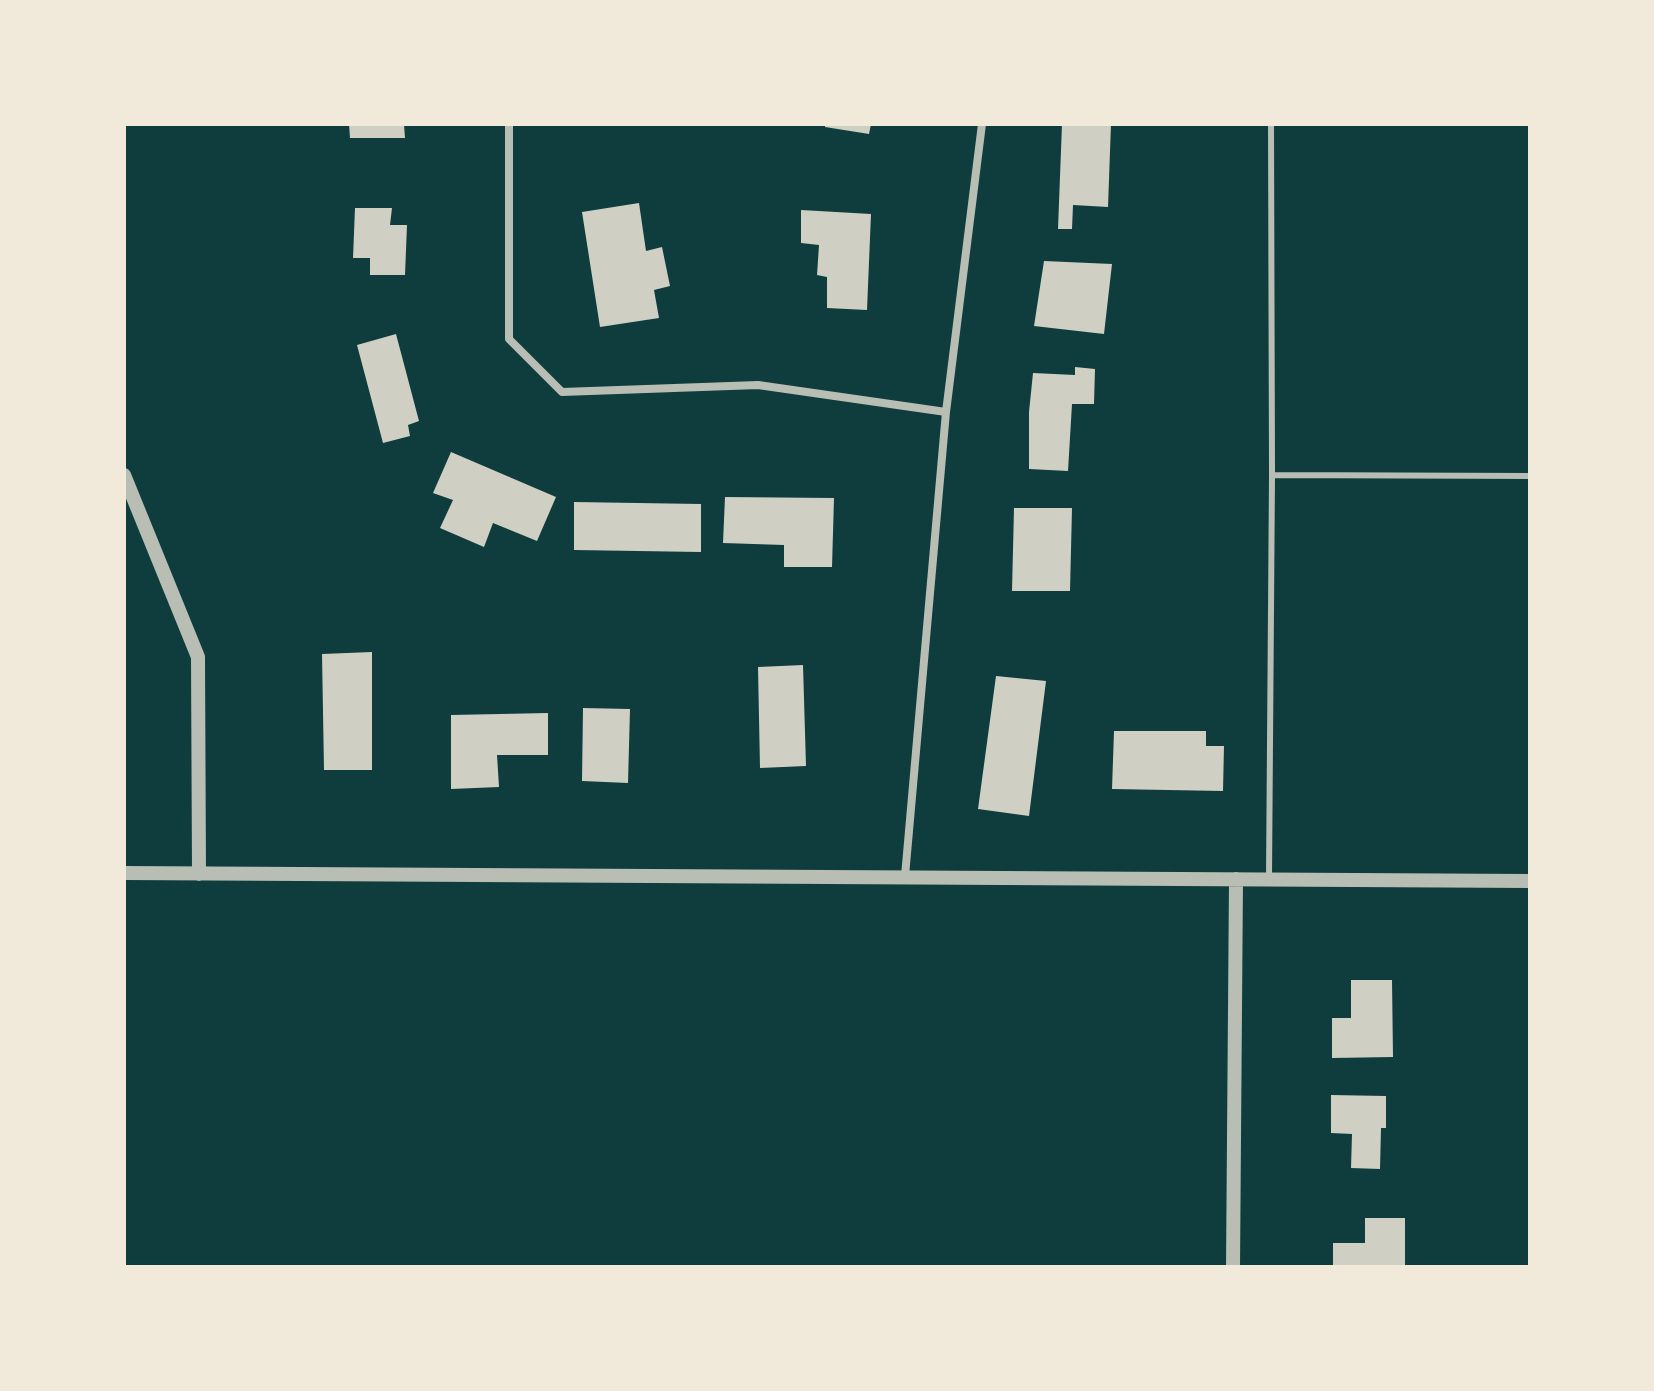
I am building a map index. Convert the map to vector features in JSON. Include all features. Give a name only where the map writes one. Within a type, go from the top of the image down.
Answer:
[{"type":"street","points":[[509,124],[509,339],[562,392],[758,385],[946,412]]},
{"type":"street","points":[[905,876],[946,412],[982,124]]},
{"type":"street","points":[[124,475],[198,657],[199,874]]},
{"type":"street","points":[[124,873],[1530,881]]},
{"type":"street","points":[[1233,1267],[1236,879]]},
{"type":"lane","points":[[1269,879],[1271,124]]},
{"type":"lane","points":[[1272,475],[1530,476]]},
{"type":"building","points":[[349,124],[404,124],[405,138],[350,138]]},
{"type":"building","points":[[825,124],[871,124],[869,134],[825,127]]},
{"type":"building","points":[[1062,124],[1111,124],[1108,207],[1073,205],[1072,229],[1058,229]]},
{"type":"building","points":[[639,203],[646,251],[662,247],[670,286],[654,290],[659,318],[600,327],[582,212]]},
{"type":"building","points":[[355,208],[392,208],[390,225],[407,225],[405,275],[370,275],[370,258],[353,258]]},
{"type":"building","points":[[801,210],[871,214],[867,310],[827,308],[827,277],[817,275],[819,245],[801,243]]},
{"type":"building","points":[[1044,261],[1112,264],[1104,334],[1034,326]]},
{"type":"building","points":[[396,334],[419,421],[408,425],[410,436],[383,443],[357,345]]},
{"type":"building","points":[[1075,367],[1095,369],[1094,404],[1072,404],[1068,471],[1029,469],[1033,373],[1075,375]]},
{"type":"building","points":[[451,452],[556,497],[537,541],[493,523],[484,547],[440,528],[453,500],[433,493]]},
{"type":"building","points":[[725,497],[834,498],[832,567],[784,567],[784,545],[723,543]]},
{"type":"building","points":[[574,502],[701,504],[701,552],[574,550]]},
{"type":"building","points":[[1014,508],[1072,508],[1070,591],[1012,591]]},
{"type":"building","points":[[372,652],[372,770],[324,770],[322,654]]},
{"type":"building","points":[[803,665],[806,766],[760,768],[758,667]]},
{"type":"building","points":[[996,676],[1046,681],[1029,816],[978,809]]},
{"type":"building","points":[[583,708],[630,709],[628,783],[582,781]]},
{"type":"building","points":[[548,713],[548,755],[497,755],[499,787],[451,789],[451,715]]},
{"type":"building","points":[[1114,731],[1206,731],[1206,746],[1224,746],[1223,791],[1112,789]]},
{"type":"building","points":[[1351,980],[1392,980],[1393,1057],[1332,1058],[1332,1018],[1351,1018]]},
{"type":"building","points":[[1331,1095],[1386,1096],[1386,1128],[1381,1128],[1380,1169],[1351,1168],[1352,1134],[1331,1133]]},
{"type":"building","points":[[1365,1218],[1405,1218],[1405,1267],[1333,1267],[1333,1243],[1365,1243]]}]
